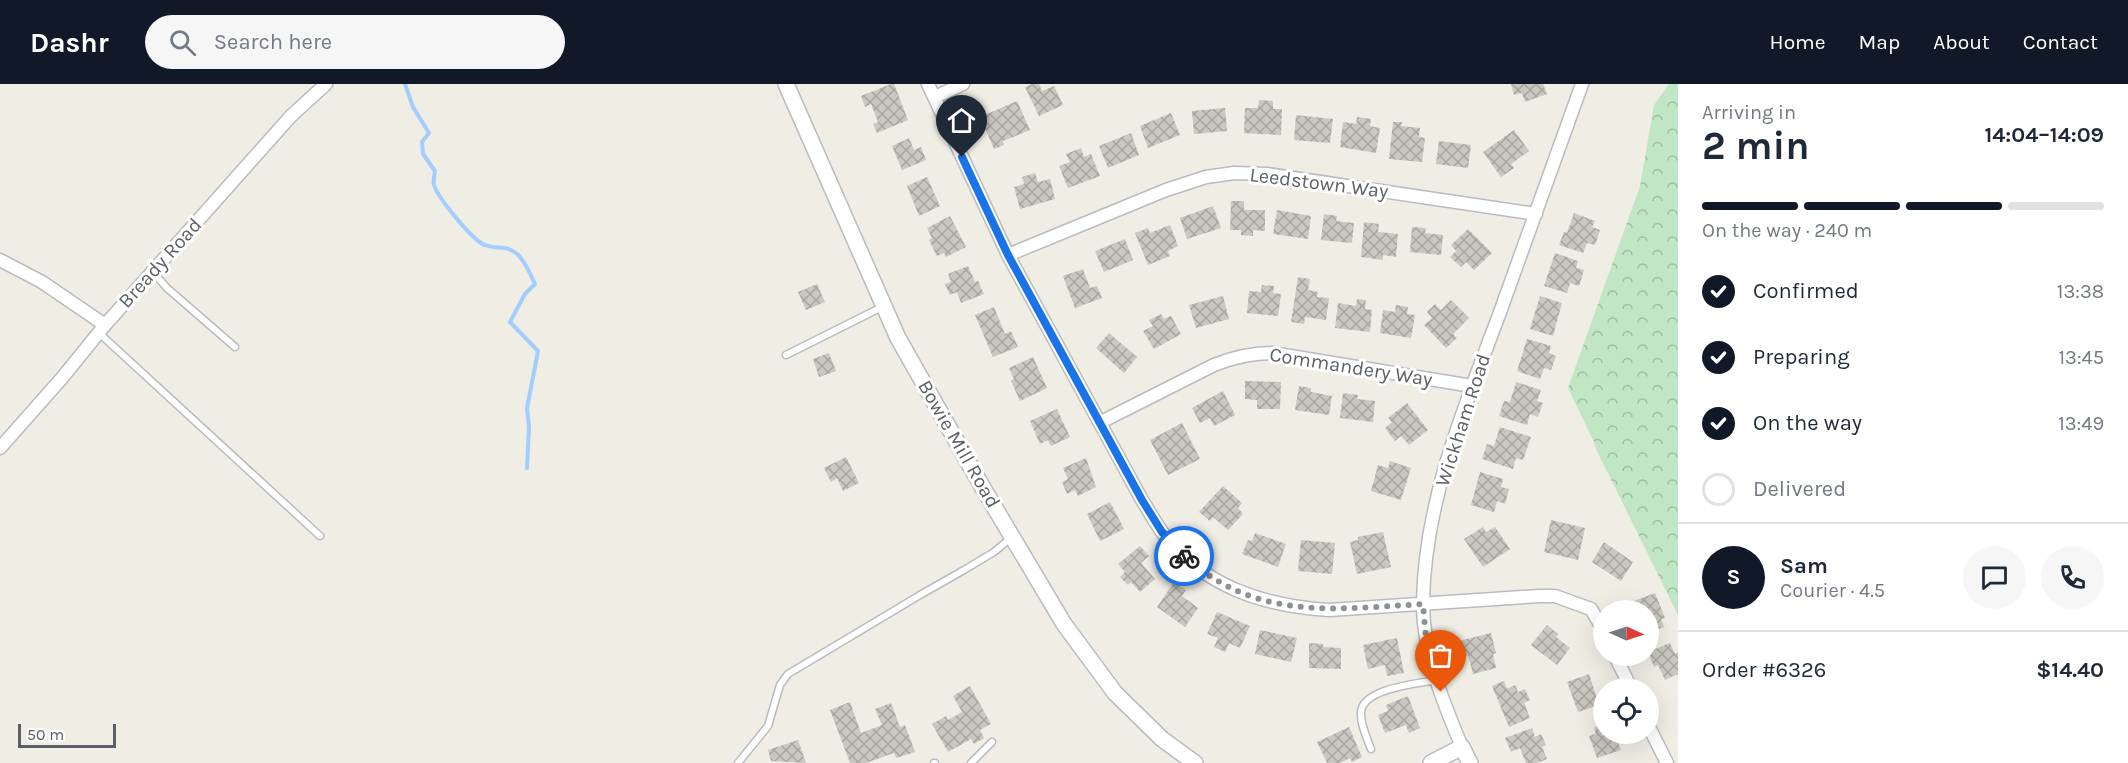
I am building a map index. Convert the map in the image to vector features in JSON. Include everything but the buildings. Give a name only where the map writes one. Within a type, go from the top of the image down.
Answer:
[{"type":"street","name":"Bready Road","points":[[0,448],[291,116],[326,84]]},
{"type":"street","name":"Bowie Mill Road","points":[[786,84],[898,338],[1064,624],[1115,693],[1162,739],[1195,763]]},
{"type":"street","points":[[927,84],[1008,255],[1142,500],[1162,532],[1184,556],[1214,579],[1243,594],[1271,603],[1299,608],[1329,610],[1555,596],[1591,609],[1593,613]]},
{"type":"street","points":[[934,98],[963,84]]},
{"type":"street","name":"Wickham Road","points":[[1470,763],[1437,680],[1426,639],[1423,604],[1431,523],[1441,481],[1472,386],[1582,84]]},
{"type":"street","name":"Leedstown Way","points":[[1008,255],[1166,190],[1206,177],[1234,173],[1267,174],[1536,214]]},
{"type":"street","points":[[0,260],[42,282],[102,329]]},
{"type":"street","name":"Commandery Way","points":[[1101,422],[1214,365],[1251,353],[1272,353],[1472,386]]},
{"type":"street","points":[[1658,744],[1667,763]]},
{"type":"street","points":[[1431,763],[1462,747]]},
{"type":"lane","points":[[153,271],[167,288],[235,347]]},
{"type":"lane","points":[[786,356],[885,306]]},
{"type":"lane","points":[[102,329],[320,536]]},
{"type":"lane","points":[[738,763],[768,726],[780,685],[788,674],[994,552],[1012,537]]},
{"type":"lane","points":[[1371,749],[1360,720],[1361,708],[1369,698],[1379,692],[1437,680]]},
{"type":"lane","points":[[971,763],[992,742]]},
{"type":"green space","points":[[1669,84],[1678,84],[1678,615],[1568,388],[1640,186],[1654,105]]},
{"type":"waterway","points":[[405,84],[413,107],[429,133],[422,142],[423,154],[435,171],[434,185],[442,199],[456,218],[480,242],[516,253],[525,263],[535,284],[525,294],[510,322],[538,351],[527,408],[529,427],[527,468]]},
{"type":"way so far","points":[[1184,556],[1214,579],[1243,594],[1271,603],[1329,610],[1423,604],[1426,639],[1441,692]]},
{"type":"route","points":[[962,157],[1008,255],[1142,500],[1162,532],[1184,556]]}]
